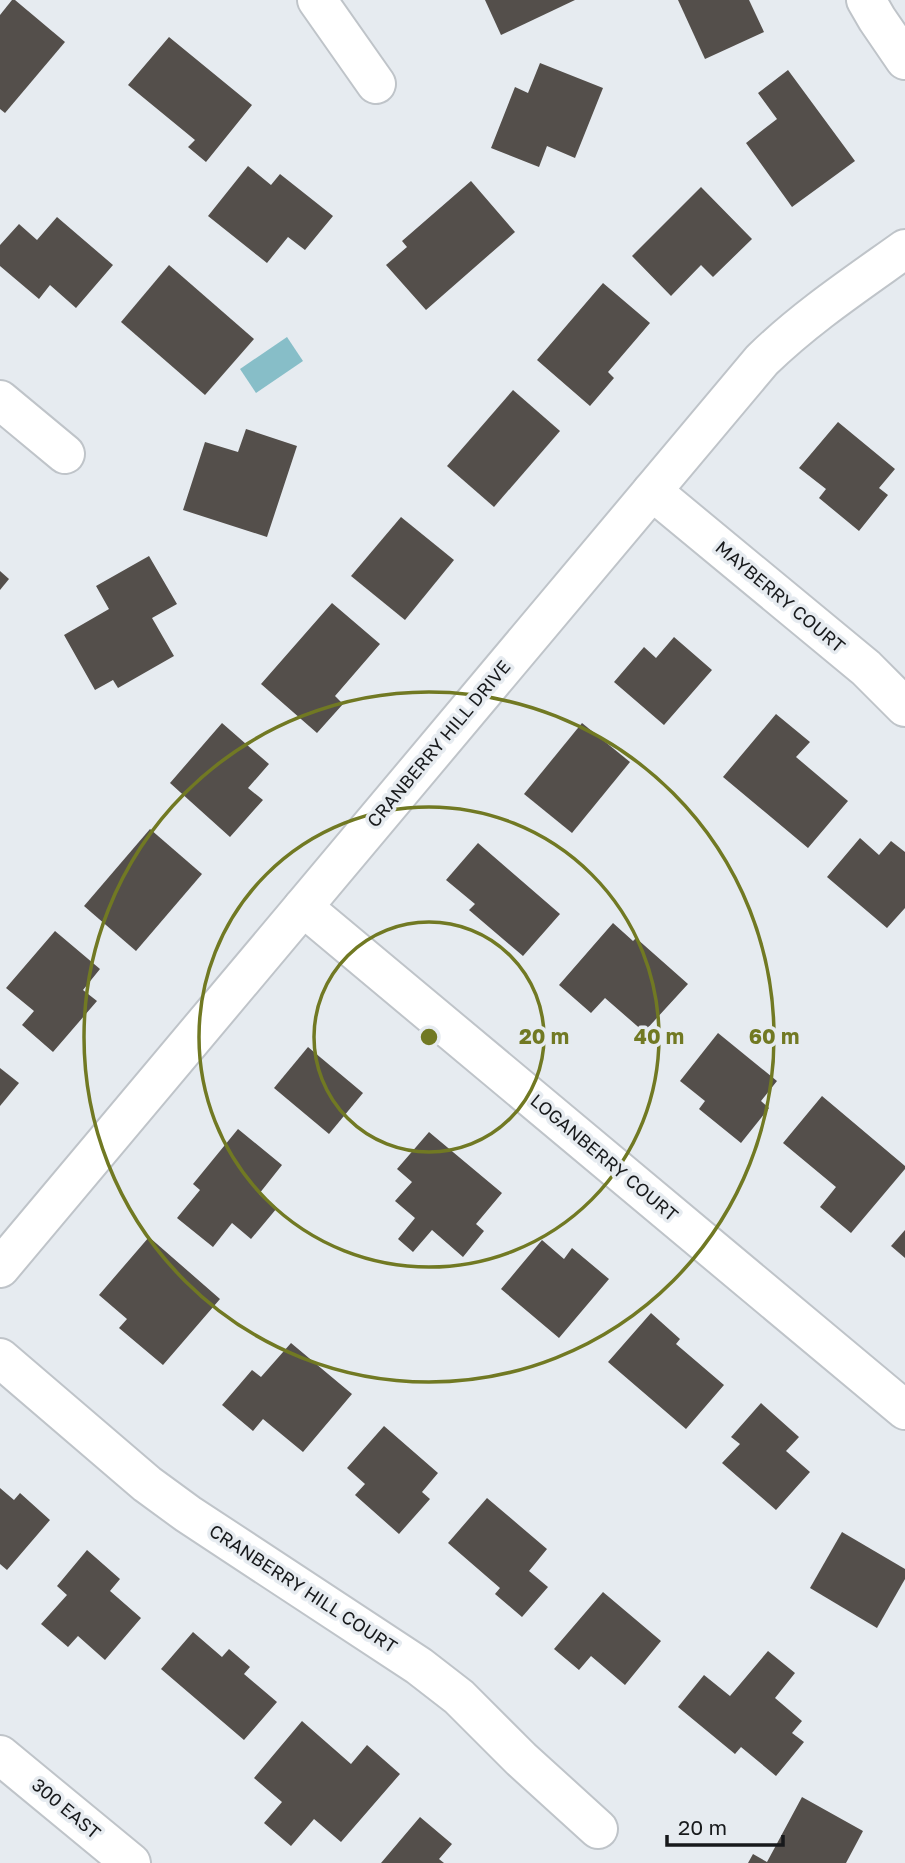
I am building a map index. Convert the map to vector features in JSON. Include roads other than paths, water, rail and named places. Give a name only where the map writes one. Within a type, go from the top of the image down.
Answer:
[{"type":"street","points":[[317,0],[376,84]]},
{"type":"street","points":[[866,0],[905,60]]},
{"type":"street","name":"CRANBERRY HILL DRIVE","points":[[0,1268],[762,360],[783,339],[905,249]]},
{"type":"street","points":[[0,400],[65,454]]},
{"type":"street","name":"MAYBERRY COURT","points":[[652,491],[866,668],[905,707]]},
{"type":"street","name":"LOGANBERRY COURT","points":[[303,907],[905,1410]]},
{"type":"street","name":"CRANBERRY HILL COURT","points":[[0,1358],[147,1484],[188,1514],[419,1666],[458,1697],[598,1829]]},
{"type":"street","name":"300 EAST","points":[[0,1755],[131,1863]]},
{"type":"water","points":[[287,337],[303,361],[256,393],[240,369]]}]
